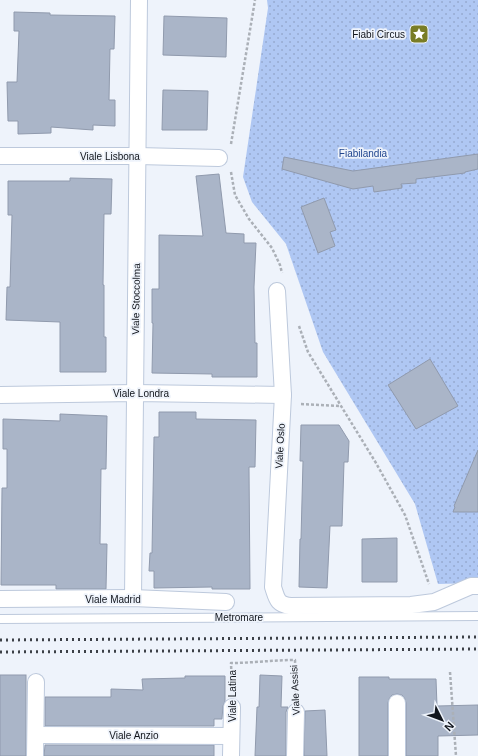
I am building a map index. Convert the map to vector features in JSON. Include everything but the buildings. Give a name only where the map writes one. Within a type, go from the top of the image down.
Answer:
[{"type":"street","name":"Viale Stoccolma","points":[[133,598],[139,0]]},
{"type":"street","name":"Viale Lisbona","points":[[0,156],[138,156],[226,158]]},
{"type":"street","name":"Viale Oslo","points":[[280,285],[283,399],[273,587],[277,600],[283,605],[290,606],[411,605],[434,602]]},
{"type":"street","name":"Viale Londra","points":[[0,395],[135,393],[283,399]]},
{"type":"street","points":[[434,602],[471,586],[478,586]]},
{"type":"street","name":"Viale Madrid","points":[[0,599],[133,598],[226,602]]},
{"type":"street","points":[[36,682],[36,756]]},
{"type":"street","points":[[397,703],[397,756]]},
{"type":"street","name":"Viale Latina","points":[[231,756],[232,707]]},
{"type":"street","name":"Viale Assisi","points":[[296,712],[296,756]]},
{"type":"street","name":"Viale Anzio","points":[[36,735],[232,736]]},
{"type":"lane","name":"Metromare","points":[[0,619],[478,616]]},
{"type":"path","points":[[255,0],[226,158],[235,195],[249,219],[272,248],[280,265],[280,285]]},
{"type":"path","points":[[299,326],[308,352],[376,463],[405,515],[434,602]]},
{"type":"path","points":[[283,399],[341,406]]},
{"type":"path","name":"Viale Assisi","points":[[257,662],[272,660],[295,660],[296,712]]},
{"type":"path","name":"Viale Latina","points":[[232,707],[231,663],[257,662]]},
{"type":"path","points":[[450,672],[456,756]]},
{"type":"green space","name":"Fiabilandia","points":[[267,0],[478,0],[478,583],[438,584],[415,504],[323,352],[286,244],[252,202],[243,177],[268,8]]},
{"type":"railway","points":[[0,640],[478,637]]},
{"type":"railway","points":[[0,652],[478,649]]},
{"type":"place","name":"Fiabi Circus","points":[[419,34]]}]
